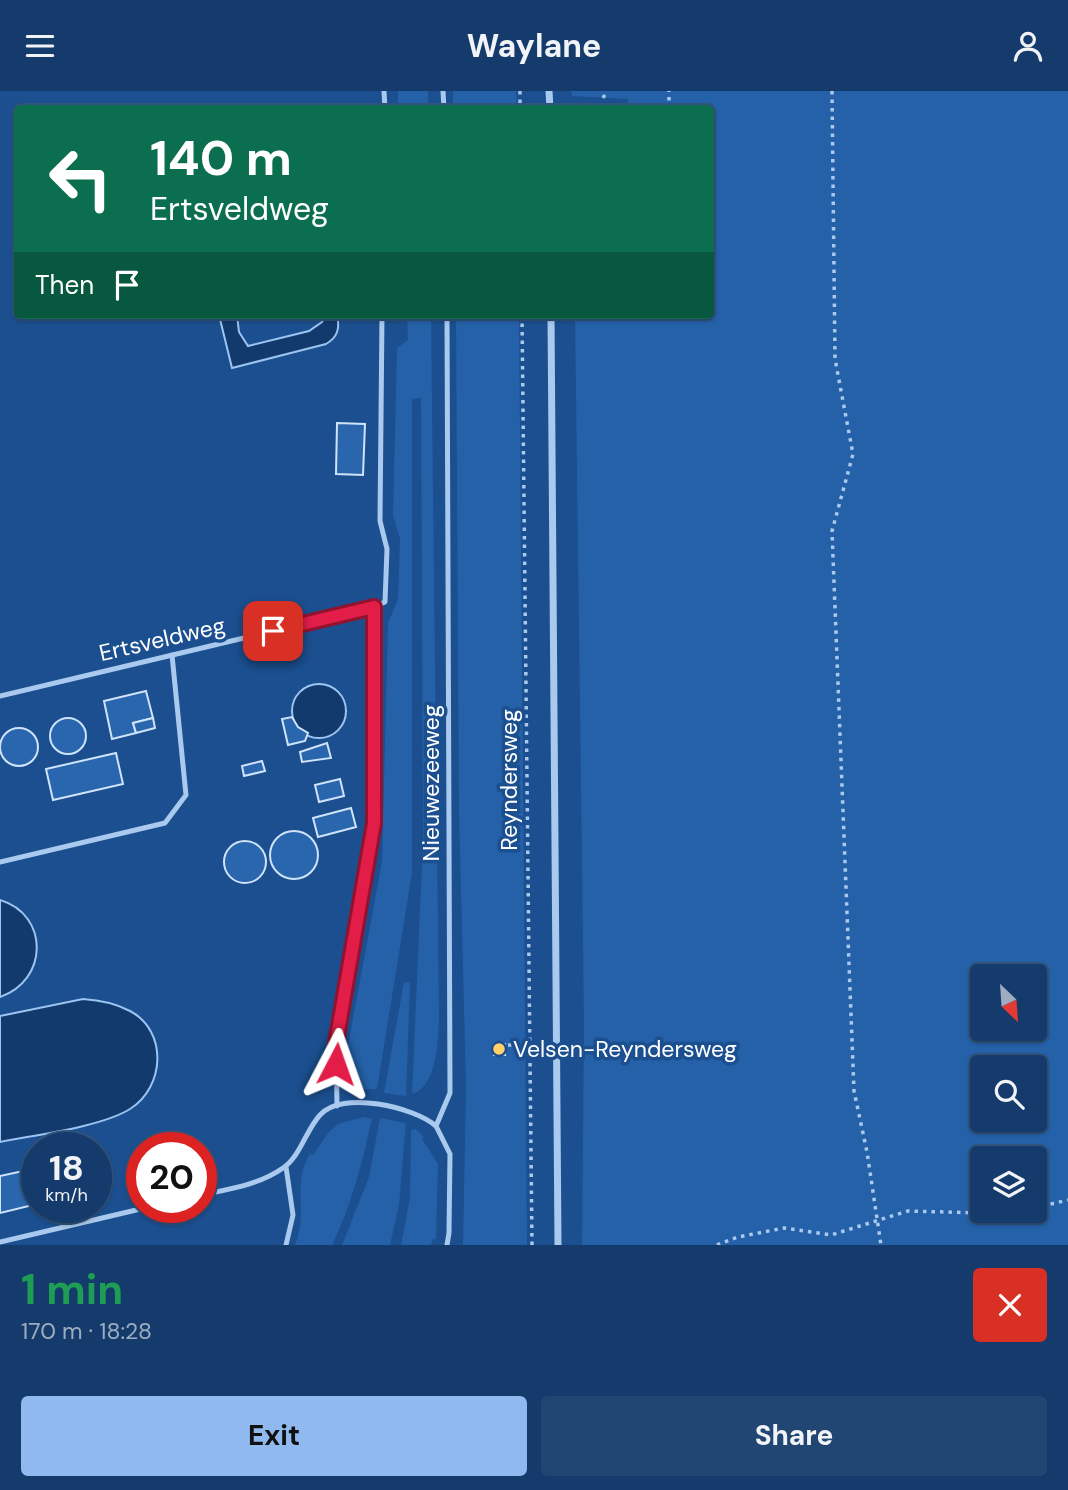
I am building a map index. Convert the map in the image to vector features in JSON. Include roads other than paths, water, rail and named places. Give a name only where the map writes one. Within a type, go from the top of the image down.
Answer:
[{"type":"street","name":"Reyndersweg","points":[[551,319],[558,1245]]},
{"type":"lane","points":[[337,1106],[336,1043],[374,823],[374,607],[384,602],[387,548],[380,521],[382,319]]},
{"type":"lane","name":"Nieuwezeeweg","points":[[436,1126],[450,1093],[447,319]]},
{"type":"lane","name":"Ertsveldweg","points":[[0,696],[374,607]]},
{"type":"lane","points":[[0,862],[165,823],[186,796],[172,655]]},
{"type":"lane","points":[[217,1191],[263,1180],[286,1167],[321,1113],[337,1106],[353,1102],[410,1111],[427,1118],[436,1126],[450,1154],[447,1245]]},
{"type":"lane","points":[[286,1167],[293,1215],[286,1245]]},
{"type":"lane","points":[[0,1242],[126,1212]]},
{"type":"place","name":"Velsen-Reyndersweg","points":[[499,1049]]}]
